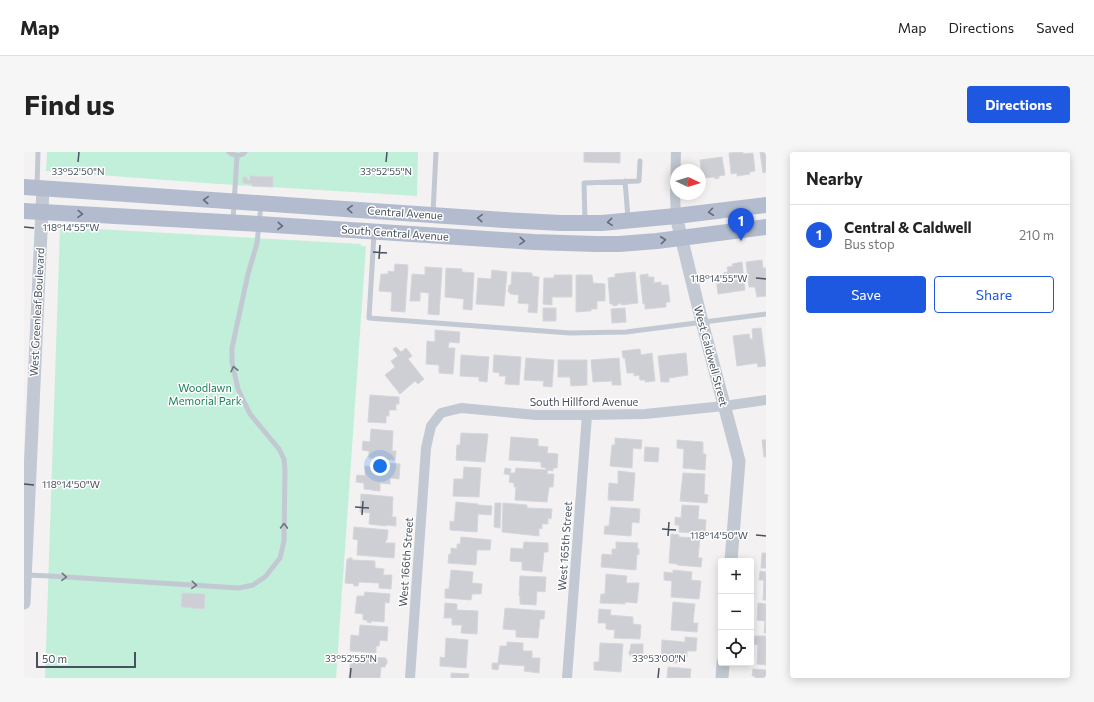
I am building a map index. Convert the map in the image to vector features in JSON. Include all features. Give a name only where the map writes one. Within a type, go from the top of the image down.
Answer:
[{"type":"main road","name":"Central Avenue","points":[[34,188],[561,223],[602,223],[766,205]]},
{"type":"main road","name":"South Central Avenue","points":[[24,211],[259,224],[534,242],[596,244],[619,244],[682,238],[766,227]]},
{"type":"street","name":"West Caldwell Street","points":[[676,152],[676,216],[738,460],[731,558]]},
{"type":"street","name":"West Greenleaf Boulevard","points":[[24,603],[42,212],[34,188]]},
{"type":"street","name":"South Hillford Avenue","points":[[426,448],[431,426],[441,413],[461,408],[536,414],[645,414],[766,400]]},
{"type":"street","name":"West 165th Street","points":[[567,678],[587,415]]},
{"type":"street","name":"West 166th Street","points":[[410,678],[426,448]]},
{"type":"street","points":[[722,678],[723,666]]},
{"type":"lane","points":[[34,188],[38,152]]},
{"type":"lane","points":[[229,152],[237,156],[244,154],[245,152]]},
{"type":"lane","points":[[433,215],[436,152]]},
{"type":"lane","points":[[233,223],[237,156]]},
{"type":"lane","points":[[585,223],[584,183],[639,181],[640,161]]},
{"type":"lane","points":[[625,181],[629,220]]},
{"type":"lane","points":[[25,575],[239,588],[252,585],[265,576],[280,558],[284,541],[284,459],[279,449],[250,414],[238,389],[232,362],[232,348],[248,274],[257,243],[261,203]]},
{"type":"lane","points":[[374,231],[370,318],[570,333],[626,332],[766,314]]},
{"type":"green space","points":[[47,152],[418,152],[417,196],[219,184],[46,171]]},
{"type":"green space","name":"Woodlawn Memorial Park","points":[[60,227],[361,244],[361,246],[366,246],[336,678],[45,678]]},
{"type":"building","points":[[584,152],[620,152],[620,163],[584,162]]},
{"type":"building","points":[[743,152],[743,154],[753,153],[755,171],[749,172],[750,174],[737,176],[737,173],[731,174],[729,153]]},
{"type":"building","points":[[760,152],[766,152],[766,172],[763,173]]},
{"type":"building","points":[[722,157],[725,175],[719,176],[719,178],[715,179],[715,177],[706,178],[706,164],[700,164],[700,160]]},
{"type":"building","points":[[250,176],[273,177],[273,187],[252,186],[252,184],[243,183],[243,177],[247,177],[247,180],[250,180]]},
{"type":"building","points":[[762,260],[763,268],[766,268],[766,296],[757,297],[755,287],[749,287],[746,262]]},
{"type":"building","points":[[742,262],[745,290],[718,294],[716,277],[723,276],[723,273],[728,272],[727,267],[733,266],[732,264]]},
{"type":"building","points":[[395,264],[408,265],[405,312],[391,311],[392,292],[379,291],[381,274],[388,274],[388,271],[394,272]]},
{"type":"building","points":[[425,267],[442,268],[439,315],[428,314],[429,293],[420,292],[420,301],[410,301],[412,274],[425,275]]},
{"type":"building","points":[[446,268],[462,269],[462,272],[474,273],[472,310],[463,309],[464,299],[445,297]]},
{"type":"building","points":[[492,270],[507,272],[504,306],[476,304],[478,278],[491,279]]},
{"type":"building","points":[[512,272],[532,273],[532,276],[539,277],[537,313],[528,312],[529,304],[518,303],[519,295],[510,294],[510,292],[508,292],[509,285],[511,285]]},
{"type":"building","points":[[635,272],[638,303],[621,305],[618,303],[618,305],[613,306],[613,304],[610,304],[608,278],[615,277],[615,274]]},
{"type":"building","points":[[648,274],[648,277],[654,277],[654,283],[661,282],[661,285],[668,285],[670,302],[666,302],[666,307],[645,309],[645,304],[643,304],[640,275]]},
{"type":"building","points":[[554,275],[572,275],[572,297],[552,297],[552,305],[543,304],[544,278],[554,278]]},
{"type":"building","points":[[576,275],[592,275],[593,283],[605,284],[605,301],[597,301],[597,309],[576,312]]},
{"type":"building","points":[[543,308],[556,308],[556,321],[543,321]]},
{"type":"building","points":[[625,308],[626,322],[612,323],[611,309]]},
{"type":"building","points":[[761,328],[766,366],[758,367],[757,363],[737,366],[733,336],[749,334],[750,339],[753,339],[752,329]]},
{"type":"building","points":[[435,330],[460,332],[459,343],[449,342],[448,348],[455,348],[453,374],[439,373],[439,365],[426,364],[427,341],[435,342]]},
{"type":"building","points":[[396,347],[401,352],[406,348],[412,356],[408,359],[424,379],[418,384],[415,381],[400,394],[385,375],[395,367],[391,361],[398,356],[393,349]]},
{"type":"building","points":[[640,349],[641,355],[652,353],[655,381],[645,382],[645,380],[640,380],[639,375],[634,376],[634,373],[627,373],[625,358],[623,358],[622,351]]},
{"type":"building","points":[[686,353],[688,375],[669,378],[669,382],[661,382],[658,356]]},
{"type":"building","points":[[461,355],[489,357],[487,382],[479,381],[479,377],[460,376]]},
{"type":"building","points":[[494,355],[521,357],[519,385],[505,384],[506,376],[499,376],[500,373],[493,372]]},
{"type":"building","points":[[526,358],[554,360],[552,387],[543,386],[544,381],[524,380]]},
{"type":"building","points":[[619,358],[621,385],[612,385],[612,381],[593,382],[591,360]]},
{"type":"building","points":[[558,360],[587,360],[587,385],[571,386],[570,377],[558,377]]},
{"type":"building","points":[[370,395],[399,397],[399,404],[396,404],[396,410],[389,410],[389,416],[386,416],[386,423],[368,422]]},
{"type":"building","points":[[371,429],[393,431],[392,451],[396,451],[395,460],[369,458],[369,451],[362,450],[363,441],[370,442]]},
{"type":"building","points":[[461,433],[488,434],[485,462],[456,460],[457,445],[460,445]]},
{"type":"building","points":[[511,437],[538,439],[538,446],[548,447],[547,453],[558,454],[557,468],[553,468],[553,471],[548,470],[547,474],[554,474],[553,487],[549,487],[547,502],[515,500],[516,487],[514,487],[514,483],[509,482],[510,475],[504,474],[505,468],[511,469],[510,473],[515,473],[516,468],[546,470],[546,468],[541,467],[541,462],[509,460]]},
{"type":"building","points":[[615,438],[642,440],[641,449],[633,448],[632,468],[610,466],[612,445],[615,445]]},
{"type":"building","points":[[677,440],[703,442],[703,454],[706,454],[705,470],[683,468],[684,449],[677,448]]},
{"type":"building","points":[[762,440],[766,440],[766,457],[764,457]]},
{"type":"building","points":[[645,447],[659,448],[658,462],[644,461]]},
{"type":"building","points":[[387,463],[400,464],[399,479],[390,478],[390,484],[380,483],[380,491],[364,489],[364,483],[356,482],[357,475],[365,476],[365,466],[387,468]]},
{"type":"building","points":[[464,467],[481,468],[479,497],[453,496],[454,479],[463,479]]},
{"type":"building","points":[[618,471],[635,473],[633,501],[608,500],[609,483],[618,484]]},
{"type":"building","points":[[683,473],[705,474],[704,494],[708,495],[707,503],[680,501]]},
{"type":"building","points":[[361,494],[393,497],[392,517],[396,517],[396,526],[369,524],[370,513],[360,512]]},
{"type":"building","points":[[456,502],[492,506],[491,515],[478,514],[477,532],[450,530],[450,521],[454,522]]},
{"type":"building","points":[[495,503],[501,503],[500,528],[494,527]]},
{"type":"building","points":[[503,503],[527,505],[527,508],[552,509],[551,519],[548,518],[548,524],[542,524],[542,529],[539,528],[539,536],[502,532]]},
{"type":"building","points":[[682,505],[699,506],[698,519],[706,520],[705,534],[679,532],[679,525],[675,525],[675,517],[681,518]]},
{"type":"building","points":[[611,507],[640,509],[639,523],[632,522],[631,536],[604,534],[605,526],[609,526]]},
{"type":"building","points":[[354,527],[388,530],[387,540],[385,543],[395,543],[394,558],[357,555],[358,540],[353,539]]},
{"type":"building","points":[[671,534],[679,535],[679,537],[700,538],[698,558],[702,558],[701,567],[669,563]]},
{"type":"building","points":[[461,537],[491,540],[490,550],[477,550],[476,565],[448,563],[451,548],[457,549],[457,544],[460,544]]},
{"type":"building","points":[[524,542],[548,543],[548,552],[544,552],[542,572],[522,570],[522,562],[510,561],[511,548],[523,549]]},
{"type":"building","points":[[616,542],[638,543],[637,548],[639,549],[639,555],[637,554],[636,570],[601,567],[602,554],[612,555],[612,549],[616,549]]},
{"type":"building","points":[[762,553],[766,553],[766,568],[761,568]]},
{"type":"building","points":[[352,558],[352,560],[375,561],[375,568],[384,569],[383,575],[392,575],[391,589],[379,588],[379,583],[359,582],[358,586],[354,586],[354,584],[345,583],[347,559]]},
{"type":"building","points":[[451,570],[473,572],[472,583],[482,584],[481,594],[472,594],[471,600],[445,598],[445,589],[449,589]]},
{"type":"building","points":[[673,570],[692,572],[691,580],[701,581],[699,599],[671,597],[672,581],[664,580],[664,572],[673,573]]},
{"type":"building","points":[[760,571],[766,572],[766,600],[763,600],[764,580],[759,580]]},
{"type":"building","points":[[606,574],[627,576],[626,583],[639,583],[637,603],[600,603],[601,594],[605,594]]},
{"type":"building","points":[[520,576],[546,577],[545,592],[537,591],[536,605],[520,604]]},
{"type":"building","points":[[365,592],[390,594],[389,603],[385,602],[384,622],[367,622],[367,620],[363,620],[363,614],[355,613],[357,596],[364,596]]},
{"type":"building","points":[[182,593],[205,594],[204,609],[181,607]]},
{"type":"building","points":[[673,602],[695,604],[693,623],[698,623],[697,632],[671,630]]},
{"type":"building","points":[[445,603],[457,604],[457,610],[478,611],[477,634],[461,633],[462,625],[452,625],[452,618],[444,618]]},
{"type":"building","points":[[758,603],[766,604],[766,633],[764,633],[765,621],[757,620]]},
{"type":"building","points":[[505,608],[545,611],[544,619],[540,619],[538,638],[516,637],[516,630],[503,629]]},
{"type":"building","points":[[599,609],[611,610],[610,615],[633,617],[633,624],[641,625],[640,639],[614,638],[615,630],[606,629],[606,623],[598,623]]},
{"type":"building","points":[[360,625],[388,627],[387,641],[380,640],[379,646],[376,646],[376,653],[350,651],[351,635],[359,636]]},
{"type":"building","points":[[755,636],[766,636],[766,665],[757,664],[758,645],[754,644]]},
{"type":"building","points":[[685,637],[697,638],[696,651],[687,651],[687,657],[678,656],[677,663],[661,662],[662,640],[685,642]]},
{"type":"building","points":[[446,638],[468,640],[466,668],[440,666],[440,657],[445,658]]},
{"type":"building","points":[[507,642],[523,643],[523,651],[532,651],[532,658],[540,658],[539,673],[524,671],[525,666],[499,664],[498,670],[492,669],[492,663],[498,663],[500,646],[507,646]]},
{"type":"building","points":[[600,643],[623,644],[621,672],[594,670],[594,662],[599,662]]},
{"type":"building","points":[[631,644],[643,644],[643,656],[630,656],[629,651]]},
{"type":"building","points":[[351,656],[386,658],[387,664],[385,667],[381,667],[380,678],[349,678]]},
{"type":"building","points":[[668,667],[691,669],[690,678],[667,678]]},
{"type":"building","points":[[753,669],[766,670],[766,678],[755,678],[755,676],[752,676]]},
{"type":"building","points":[[451,673],[469,674],[468,678],[451,678]]},
{"type":"place","name":"Central & Caldwell","points":[[741,241]]}]
